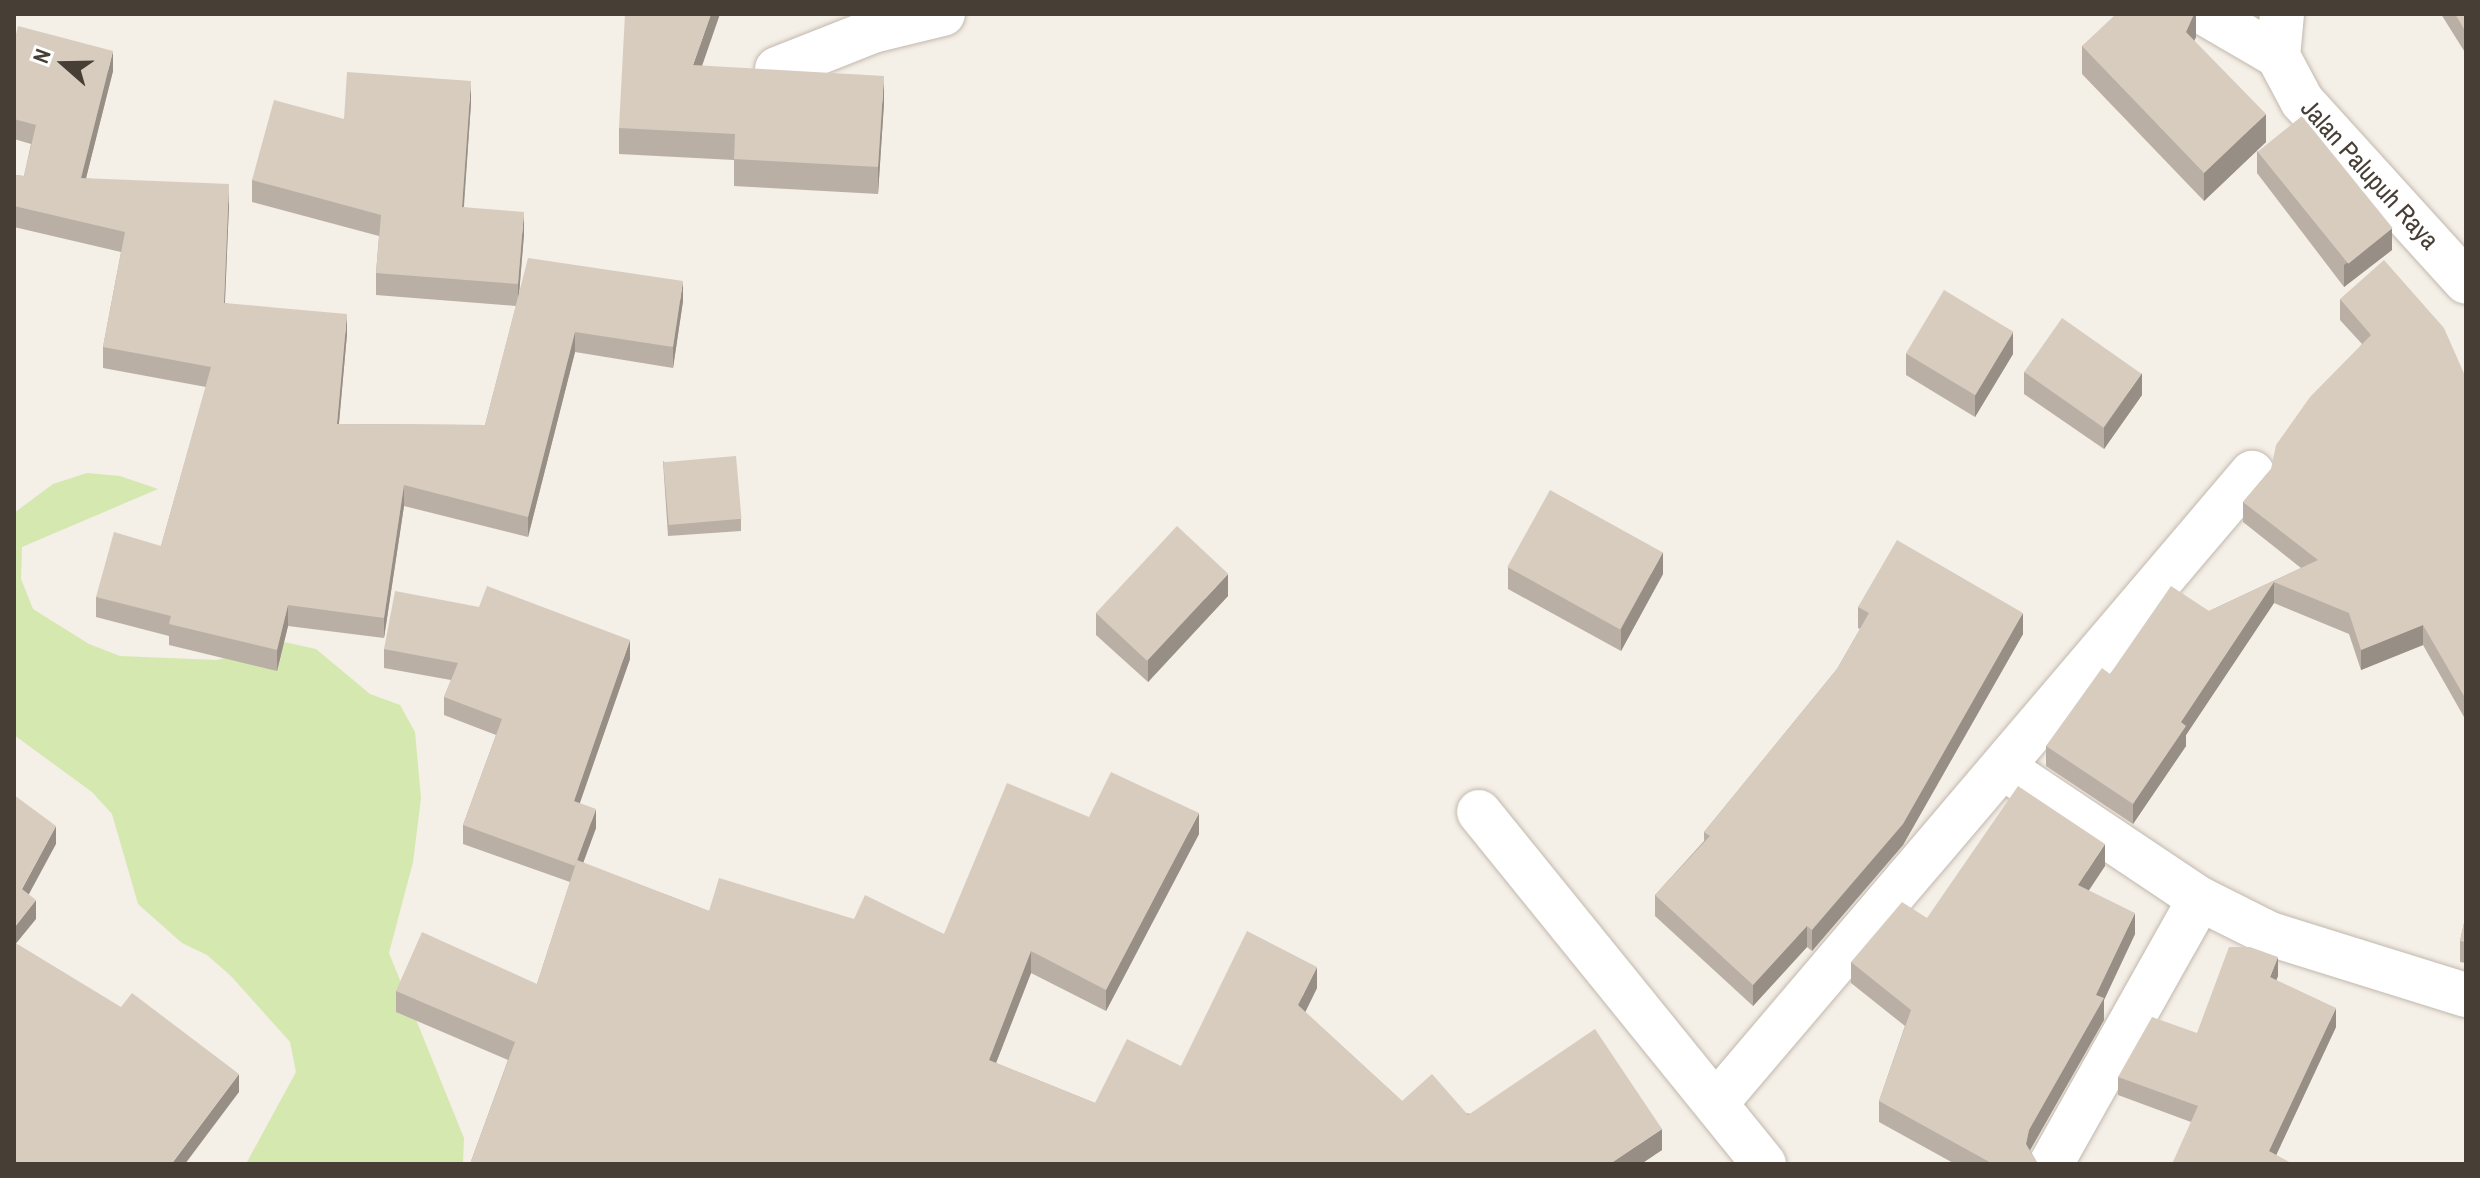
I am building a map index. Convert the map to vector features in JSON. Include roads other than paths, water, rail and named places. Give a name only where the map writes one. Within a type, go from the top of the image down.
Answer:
[{"type":"street","points":[[777,69],[873,31],[943,14]]},
{"type":"street","points":[[2206,14],[2278,56],[2282,14]]},
{"type":"street","name":"Jalan Palupuh Raya","points":[[2278,56],[2302,101],[2386,187],[2466,282]]},
{"type":"street","points":[[1717,1102],[2252,473]]},
{"type":"street","points":[[2004,768],[2200,899],[2270,934],[2466,995]]},
{"type":"street","points":[[1479,812],[1717,1102],[1764,1164]]},
{"type":"street","points":[[2051,1164],[2200,899]]}]
